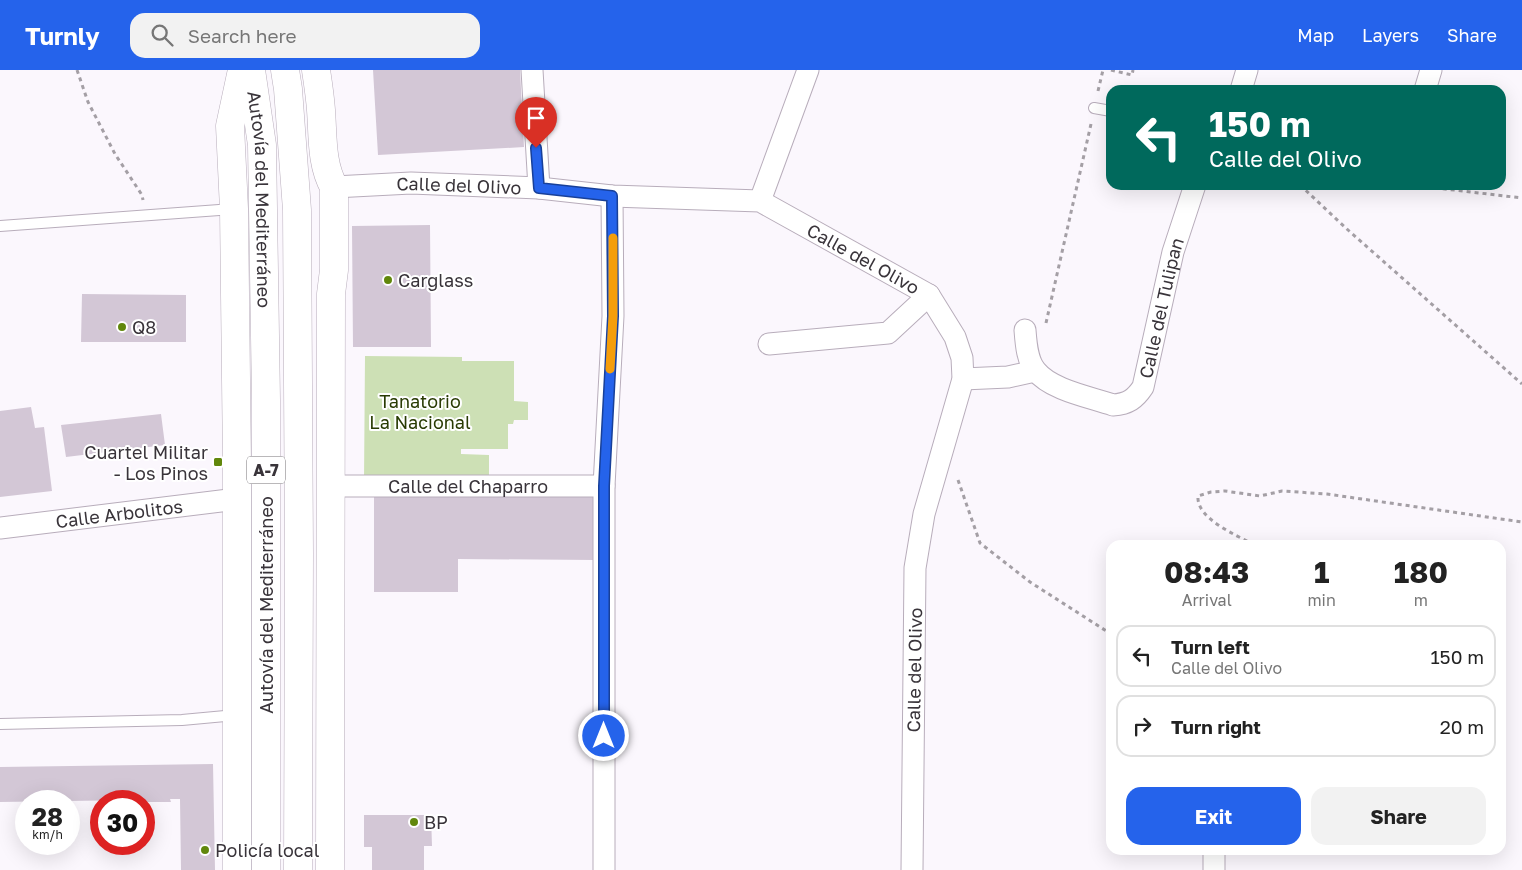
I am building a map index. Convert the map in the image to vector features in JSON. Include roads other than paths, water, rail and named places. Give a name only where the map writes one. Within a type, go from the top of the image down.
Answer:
[{"type":"main road","points":[[237,870],[237,499],[234,209],[230,126],[242,70]]},
{"type":"main road","name":"Autovía del Mediterráneo","points":[[251,70],[262,145],[266,400],[266,870]]},
{"type":"main road","name":"Autovía del Mediterráneo","points":[[285,70],[297,210],[298,870]]},
{"type":"main road","points":[[316,70],[321,104],[324,160],[327,175],[334,188],[334,270],[331,294],[330,870]]},
{"type":"street","points":[[532,70],[539,188]]},
{"type":"street","points":[[760,201],[808,70]]},
{"type":"street","points":[[1242,85],[1247,70]]},
{"type":"street","points":[[1426,85],[1431,70]]},
{"type":"street","name":"Calle del Olivo","points":[[334,188],[411,183],[539,188],[612,196],[760,201],[929,295],[955,337],[962,358],[963,379],[924,514],[915,568],[912,870]]},
{"type":"street","name":"Calle del Tulipan","points":[[1035,371],[1052,385],[1113,404],[1123,404],[1131,401],[1138,395],[1143,387],[1173,252],[1193,190]]},
{"type":"street","points":[[604,870],[604,486],[613,316],[612,196]]},
{"type":"street","points":[[768,344],[888,332],[929,295]]},
{"type":"street","points":[[963,379],[1008,377],[1035,371],[1026,346],[1035,331]]},
{"type":"street","name":"Calle del Chaparro","points":[[330,486],[604,486]]},
{"type":"street","name":"Calle Arbolitos","points":[[0,528],[237,499]]},
{"type":"street","points":[[1214,855],[1214,870]]},
{"type":"lane","points":[[1094,108],[1106,110]]},
{"type":"lane","points":[[0,226],[234,209]]},
{"type":"lane","points":[[0,724],[182,720],[237,715]]},
{"type":"place","name":"Carglass","points":[[388,280]]},
{"type":"place","name":"Q8","points":[[122,327]]},
{"type":"place","name":"Cuartel Militar - Los Pinos","points":[[218,462]]},
{"type":"place","name":"BP","points":[[414,822]]},
{"type":"place","name":"Policía local","points":[[205,850]]},
{"type":"park label","name":"Tanatorio La Nacional","points":[[420,411]]}]
